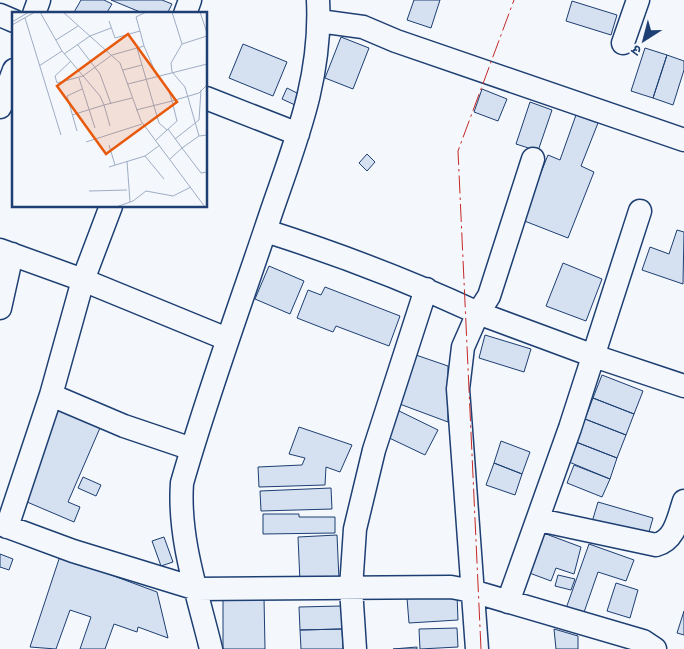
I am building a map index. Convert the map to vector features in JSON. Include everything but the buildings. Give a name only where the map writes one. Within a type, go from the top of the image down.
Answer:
[{"type":"street","points":[[35,12],[39,0]]},
{"type":"street","points":[[185,12],[190,0]]},
{"type":"street","points":[[623,43],[638,0]]},
{"type":"street","points":[[211,649],[182,529],[180,506],[182,483],[311,92],[318,10],[396,41],[684,140]]},
{"type":"street","points":[[0,16],[12,20]]},
{"type":"street","points":[[0,107],[12,75]]},
{"type":"street","points":[[208,99],[298,134]]},
{"type":"street","points":[[477,649],[458,389],[463,347],[478,313],[489,296],[533,159]]},
{"type":"street","points":[[110,208],[83,280],[51,395],[4,525],[73,551],[197,589],[270,590],[450,587],[472,591],[643,641],[655,649]]},
{"type":"street","points":[[508,602],[539,520],[640,211]]},
{"type":"street","points":[[266,231],[336,254],[426,289],[478,313],[594,356],[684,386]]},
{"type":"street","points":[[0,308],[6,252],[83,280],[228,339]]},
{"type":"street","points":[[355,649],[351,588],[354,529],[374,450],[426,289]]},
{"type":"street","points":[[51,395],[124,426],[192,449]]},
{"type":"street","points":[[539,520],[656,545],[666,542],[672,534],[684,501]]},
{"type":"power","points":[[481,649],[458,151],[514,0]]}]
